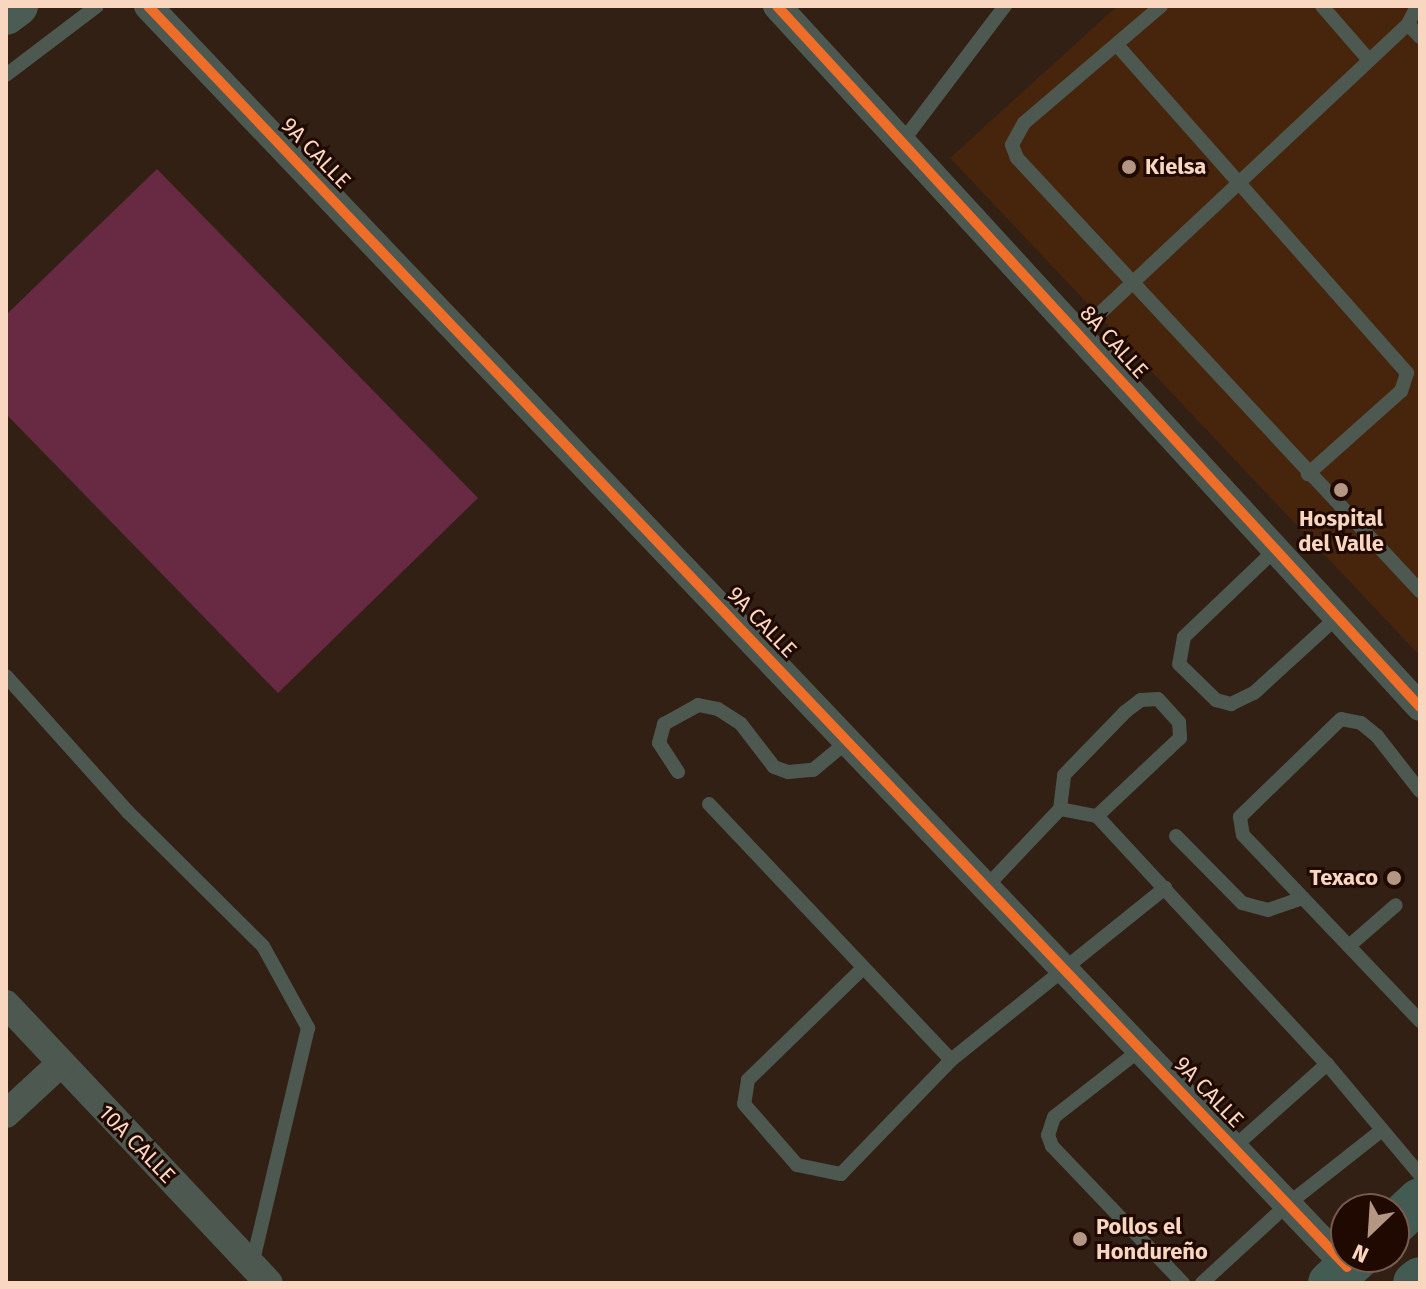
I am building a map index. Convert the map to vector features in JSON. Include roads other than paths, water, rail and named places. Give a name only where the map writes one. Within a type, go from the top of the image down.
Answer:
[{"type":"highway","points":[[1415,1283],[1420,1279]]},
{"type":"main road","points":[[6,15],[18,6]]},
{"type":"street","name":"9A CALLE","points":[[148,6],[1234,1147],[1330,1252]]},
{"type":"street","name":"8A CALLE","points":[[777,6],[1420,707]]},
{"type":"street","name":"10A CALLE","points":[[6,1004],[261,1274]]},
{"type":"street","points":[[6,1114],[60,1064]]},
{"type":"lane","points":[[6,75],[97,6]]},
{"type":"lane","points":[[902,142],[1005,6]]},
{"type":"lane","points":[[1161,6],[1024,123],[1012,145],[1017,158],[1420,591]]},
{"type":"lane","points":[[1322,6],[1369,60]]},
{"type":"lane","points":[[1079,333],[1237,181],[1408,24],[1417,6]]},
{"type":"lane","points":[[1408,24],[1420,37]]},
{"type":"lane","points":[[1117,45],[1407,373],[1401,391],[1308,474]]},
{"type":"lane","points":[[1275,550],[1184,637],[1179,664],[1216,700],[1231,704],[1254,693],[1336,618]]},
{"type":"lane","points":[[6,676],[128,812],[263,946],[308,1028],[261,1274]]},
{"type":"lane","points":[[986,887],[1060,809],[1064,775],[1125,712],[1141,700],[1158,699],[1179,722],[1180,738],[1097,816]]},
{"type":"lane","points":[[678,772],[664,757],[659,743],[664,724],[698,705],[718,709],[741,724],[774,767],[788,772],[813,770],[848,741]]},
{"type":"lane","points":[[1420,791],[1377,736],[1361,723],[1341,719],[1250,802],[1240,817],[1243,835],[1420,1021]]},
{"type":"lane","points":[[709,804],[951,1060]]},
{"type":"lane","points":[[1060,809],[1097,816],[1327,1064],[1420,1175]]},
{"type":"lane","points":[[1176,836],[1242,903],[1268,910],[1303,898]]},
{"type":"lane","points":[[862,969],[748,1080],[744,1104],[797,1165],[841,1174],[951,1060],[1165,888]]},
{"type":"lane","points":[[1349,946],[1396,905]]},
{"type":"lane","points":[[1141,1049],[1054,1117],[1048,1135],[1052,1146],[1183,1283]]},
{"type":"lane","points":[[1234,1147],[1327,1064]]},
{"type":"lane","points":[[1202,1283],[1288,1204],[1382,1130]]},
{"type":"place","name":"Kielsa","points":[[1129,167]]},
{"type":"place","name":"Hospital del Valle","points":[[1341,490]]},
{"type":"place","name":"Texaco","points":[[1394,878]]},
{"type":"place","name":"Pollos el Hondureño","points":[[1080,1239]]}]
